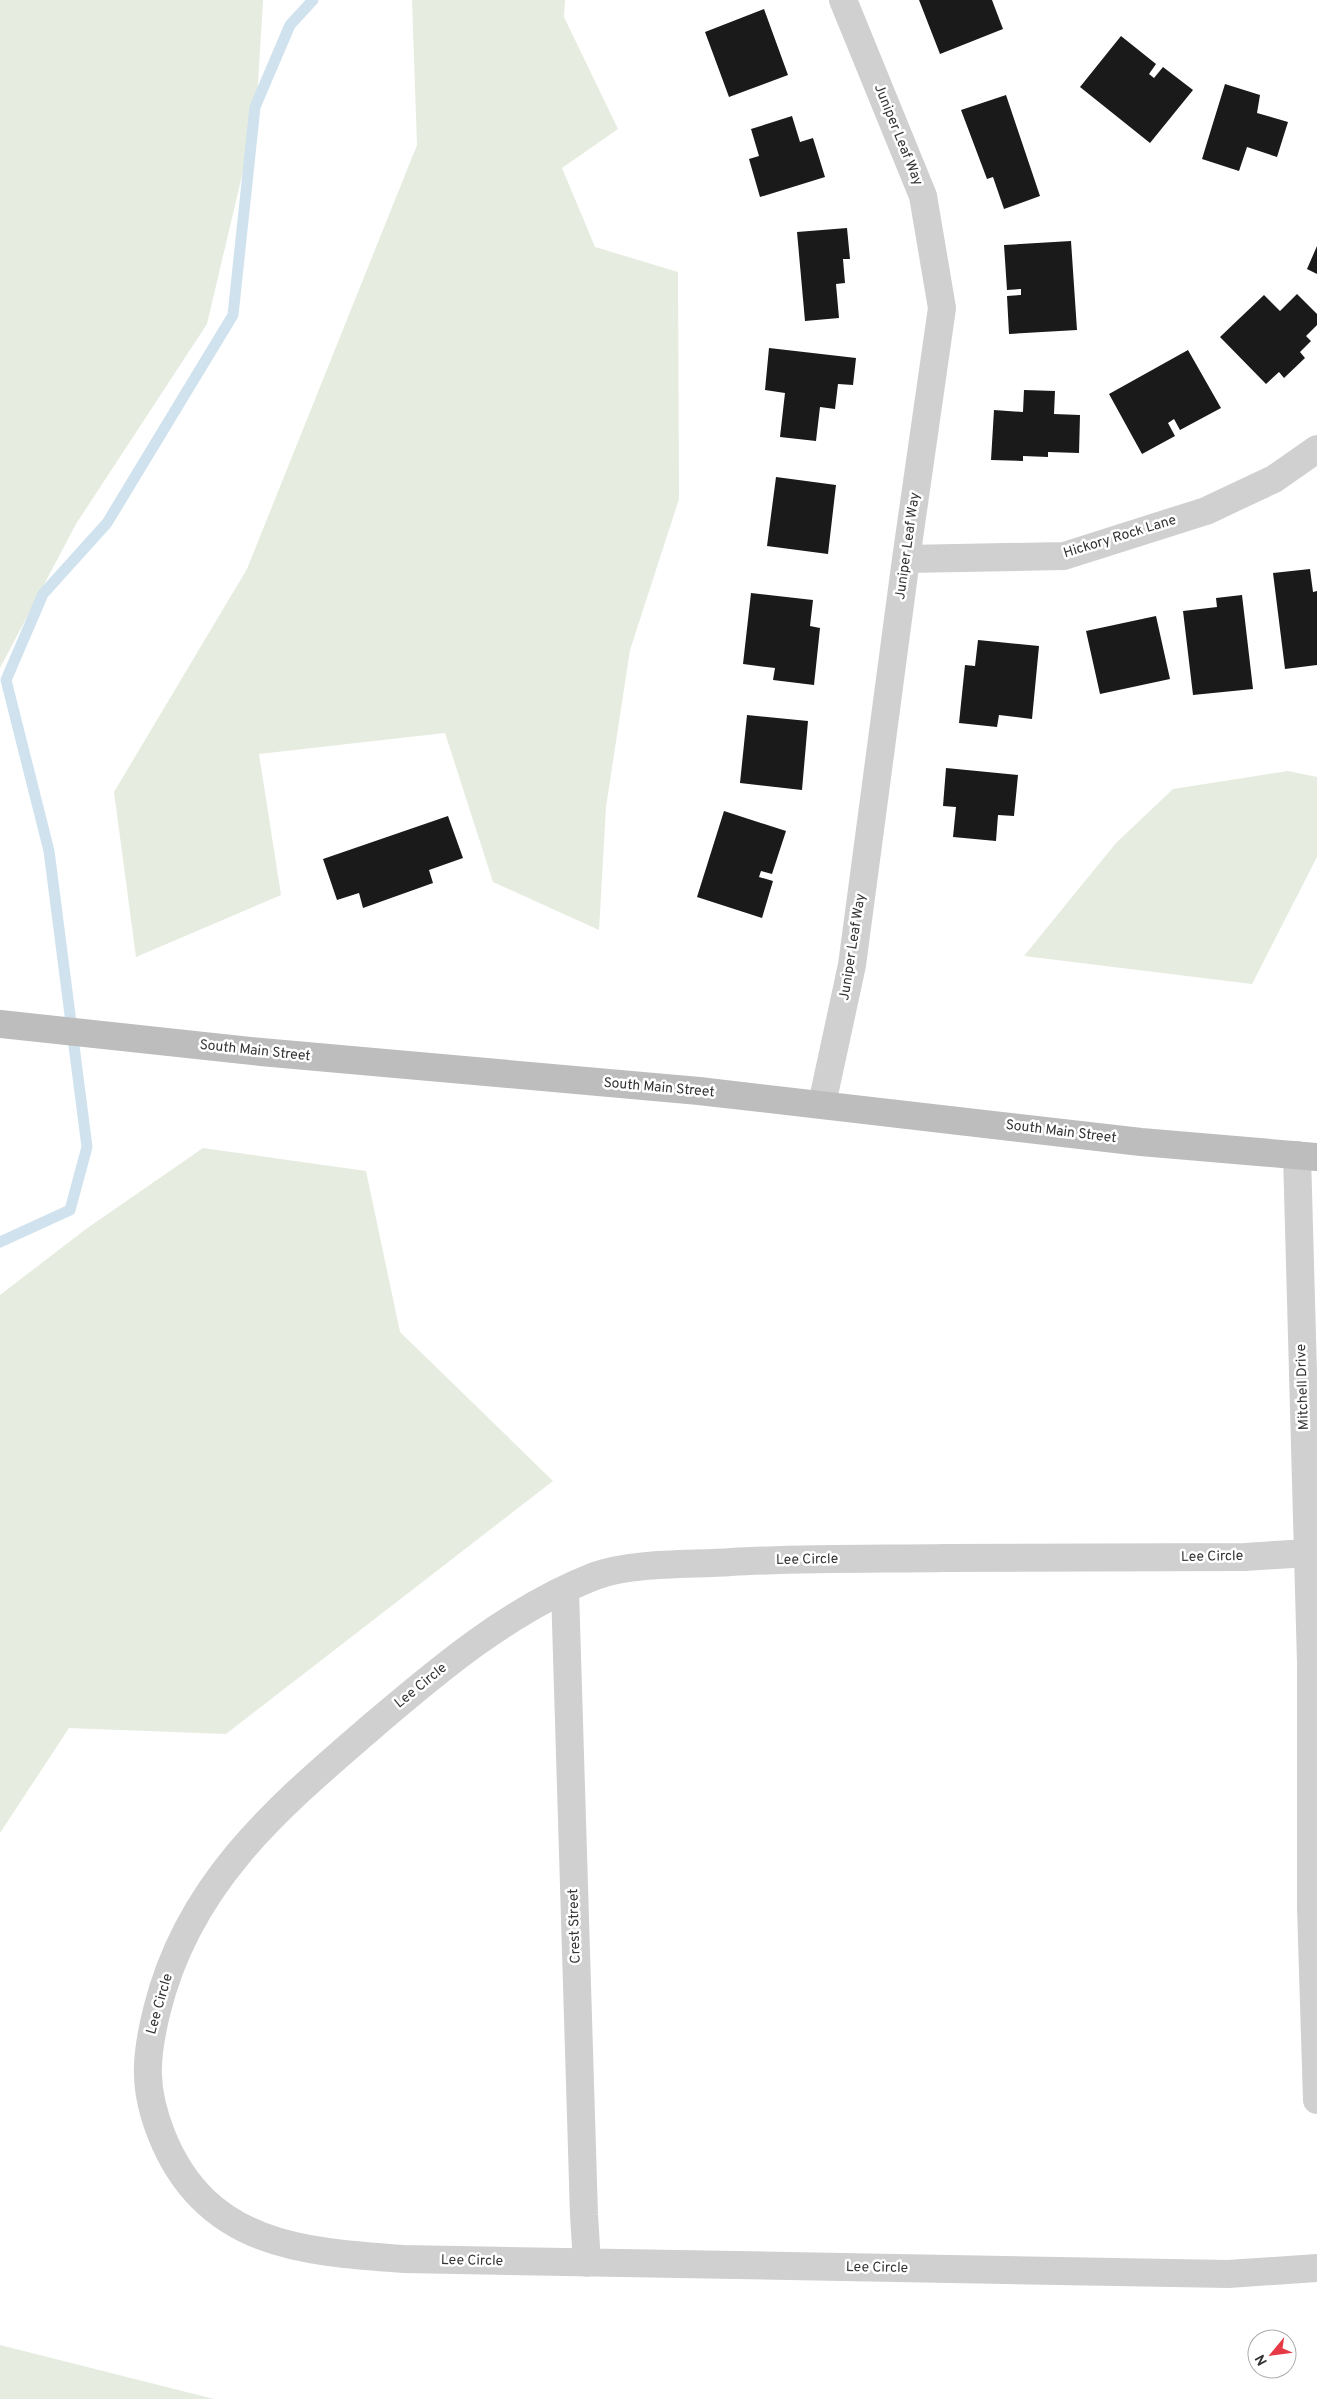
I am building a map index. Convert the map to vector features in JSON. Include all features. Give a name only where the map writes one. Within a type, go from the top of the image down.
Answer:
[{"type":"main road","name":"South Main Street","points":[[0,1024],[153,1041],[822,1104],[1141,1142],[1307,1156]]},
{"type":"street","name":"Juniper Leaf Way","points":[[822,1104],[852,965],[906,558],[942,308],[923,196],[843,0]]},
{"type":"street","name":"Hickory Rock Lane","points":[[906,558],[1064,556],[1206,511],[1274,479],[1317,449]]},
{"type":"street","name":"Mitchell Drive","points":[[1307,1156],[1307,1552],[1311,1663],[1311,1907],[1317,2100]]},
{"type":"street","name":"Lee Circle","points":[[1307,1552],[1245,1557],[783,1559],[626,1569],[599,1575],[565,1590],[538,1603],[471,1646],[419,1686],[313,1778],[255,1834],[225,1868],[209,1890],[181,1942],[163,1984],[147,2048],[147,2084],[158,2124],[180,2170],[208,2205],[244,2230],[292,2247],[335,2254],[404,2259],[1228,2274],[1317,2268]]},
{"type":"street","name":"Crest Street","points":[[565,1590],[587,2263]]},
{"type":"shaded area","points":[[0,0],[263,0],[256,116],[207,324],[76,524],[0,668]]},
{"type":"shaded area","points":[[412,0],[565,0],[564,17],[618,129],[562,168],[595,247],[678,272],[679,499],[630,650],[606,807],[599,930],[493,882],[445,733],[259,754],[281,895],[136,957],[114,792],[247,569],[417,145]]},
{"type":"shaded area","points":[[1288,771],[1317,777],[1317,857],[1252,984],[1024,956],[1116,843],[1173,789]]},
{"type":"shaded area","points":[[203,1148],[366,1171],[400,1332],[553,1481],[226,1734],[69,1728],[0,1833],[0,1295],[86,1229]]},
{"type":"shaded area","points":[[0,2345],[214,2399],[0,2399]]},
{"type":"building","points":[[919,0],[992,0],[1003,29],[940,54]]},
{"type":"building","points":[[764,9],[788,75],[729,97],[705,32]]},
{"type":"building","points":[[1121,36],[1156,64],[1149,74],[1154,78],[1163,67],[1193,90],[1150,143],[1080,87]]},
{"type":"building","points":[[1225,84],[1260,95],[1257,113],[1288,122],[1277,157],[1247,147],[1239,171],[1202,159]]},
{"type":"building","points":[[1006,95],[1040,196],[1004,209],[993,177],[987,179],[961,110]]},
{"type":"building","points":[[792,116],[800,142],[813,138],[825,177],[760,197],[749,159],[759,156],[751,129]]},
{"type":"building","points":[[847,228],[850,259],[843,259],[845,283],[836,284],[839,318],[805,321],[797,232]]},
{"type":"building","points":[[1071,241],[1077,330],[1009,334],[1007,296],[1021,295],[1021,289],[1007,290],[1004,245]]},
{"type":"building","points":[[1317,246],[1317,274],[1307,269]]},
{"type":"building","points":[[1297,294],[1317,314],[1317,325],[1306,336],[1311,341],[1300,352],[1305,358],[1284,378],[1279,372],[1266,384],[1220,337],[1264,295],[1280,311]]},
{"type":"building","points":[[769,348],[856,358],[853,385],[838,384],[835,409],[820,407],[816,441],[780,437],[785,393],[765,390]]},
{"type":"building","points":[[1188,350],[1221,408],[1180,430],[1174,419],[1168,423],[1175,436],[1142,454],[1109,394]]},
{"type":"building","points":[[1024,390],[1055,391],[1054,414],[1080,415],[1079,453],[1048,452],[1048,457],[1023,456],[1023,461],[991,460],[994,410],[1023,412]]},
{"type":"building","points":[[776,477],[836,485],[828,554],[767,546]]},
{"type":"building","points":[[1310,569],[1313,592],[1317,591],[1317,665],[1285,669],[1273,573]]},
{"type":"building","points":[[751,593],[813,600],[810,626],[820,628],[814,685],[773,680],[775,668],[743,664]]},
{"type":"building","points":[[1242,595],[1253,689],[1193,695],[1183,611],[1217,607],[1216,598]]},
{"type":"building","points":[[1156,616],[1170,679],[1100,694],[1086,631]]},
{"type":"building","points":[[978,640],[1039,646],[1032,719],[999,715],[997,727],[959,723],[965,665],[975,666]]},
{"type":"building","points":[[747,715],[808,721],[802,790],[740,783]]},
{"type":"building","points":[[946,768],[1018,775],[1014,816],[998,815],[996,841],[953,837],[956,807],[943,806]]},
{"type":"building","points":[[724,811],[786,831],[772,874],[761,871],[759,877],[773,881],[762,918],[697,897]]},
{"type":"building","points":[[448,816],[463,858],[429,870],[433,883],[363,908],[359,893],[337,900],[323,859]]},
{"type":"waterway","points":[[0,1242],[70,1210],[87,1147],[49,851],[6,680],[43,594],[107,523],[233,315],[255,107],[290,25],[313,0]]}]
